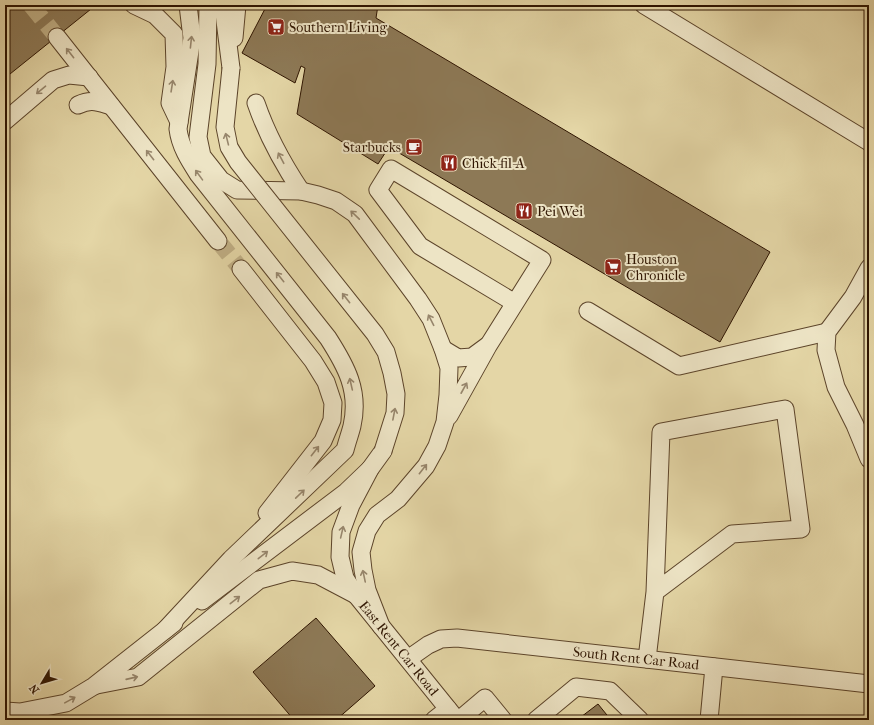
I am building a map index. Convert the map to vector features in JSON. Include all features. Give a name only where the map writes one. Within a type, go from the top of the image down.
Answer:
[{"type":"lane","points":[[134,5],[155,15],[174,34]]},
{"type":"lane","points":[[162,5],[165,8],[174,34],[175,67],[170,103],[179,122]]},
{"type":"lane","points":[[165,630],[231,559],[345,450],[352,425],[354,400],[352,382],[343,361],[328,338],[198,174],[185,153],[179,138],[179,122],[192,38],[188,5]]},
{"type":"lane","points":[[208,5],[207,64],[198,138],[202,156],[221,180],[237,190],[301,192],[318,195],[336,201],[355,214],[418,299],[431,319],[444,349],[449,368],[445,422]]},
{"type":"lane","points":[[223,5],[231,68]]},
{"type":"lane","points":[[5,711],[20,712],[66,703],[94,686],[346,492],[370,469],[383,451],[395,413],[396,394],[386,352],[375,334],[243,168],[229,147],[225,126],[237,5]]},
{"type":"lane","points":[[644,5],[869,142]]},
{"type":"lane","points":[[57,37],[218,241]]},
{"type":"lane","points":[[5,121],[53,80],[69,75],[89,77]]},
{"type":"lane","points":[[78,105],[94,100],[111,106]]},
{"type":"lane","points":[[256,103],[273,144],[301,192]]},
{"type":"lane","points":[[381,626],[367,590],[363,570],[361,552],[367,531],[378,515],[398,499],[426,466],[437,446],[445,422],[488,346],[515,303],[542,260],[391,169],[378,190],[420,246],[515,303]]},
{"type":"lane","points":[[869,268],[853,297],[826,332],[826,350],[836,387],[855,425],[869,459]]},
{"type":"lane","points":[[231,559],[323,441],[332,420],[333,403],[326,382],[313,361],[241,269]]},
{"type":"lane","points":[[588,311],[679,366],[826,332]]},
{"type":"lane","points":[[444,349],[458,358],[472,357],[488,346]]},
{"type":"lane","points":[[647,659],[655,592],[660,432],[785,409],[801,529],[732,534],[655,592]]},
{"type":"lane","name":"East Rent Car Road","points":[[370,469],[352,505],[341,532],[340,557],[345,578],[356,595],[454,716]]},
{"type":"lane","points":[[94,686],[138,677],[259,580],[292,572],[318,575],[356,595]]},
{"type":"lane","name":"South Rent Car Road","points":[[408,659],[428,645],[441,639],[457,638],[869,684]]},
{"type":"lane","points":[[709,720],[714,667]]},
{"type":"lane","points":[[536,720],[576,687],[610,691],[640,720]]},
{"type":"lane","points":[[434,720],[454,716],[485,698],[503,720]]},
{"type":"building","points":[[5,5],[96,5],[5,78]]},
{"type":"building","points":[[267,5],[378,5],[376,18],[770,252],[720,342],[389,147],[378,164],[297,114],[305,68],[301,66],[295,83],[242,53]]},
{"type":"building","points":[[316,618],[375,686],[336,720],[294,720],[253,672]]},
{"type":"building","points":[[598,704],[611,720],[577,720]]},
{"type":"tunnel","points":[[31,5],[57,37]]},
{"type":"tunnel","points":[[218,241],[241,269]]},
{"type":"place","name":"Southern Living","points":[[276,27]]},
{"type":"place","name":"Starbucks","points":[[414,147]]},
{"type":"place","name":"Chick-fil-A","points":[[449,163]]},
{"type":"place","name":"Pei Wei","points":[[524,211]]},
{"type":"place","name":"Houston Chronicle","points":[[613,267]]}]
